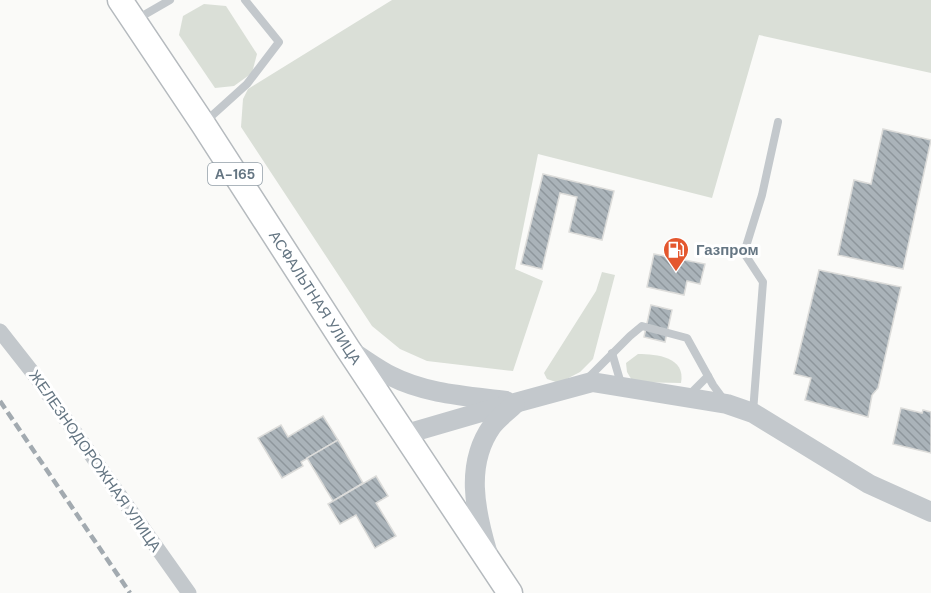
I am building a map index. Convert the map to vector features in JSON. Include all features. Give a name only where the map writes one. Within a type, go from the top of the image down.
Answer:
[{"type":"main road","name":"АСФАЛЬТНАЯ УЛИЦА","points":[[120,0],[348,350],[510,593]]},
{"type":"street","name":"ЖЕЛЕЗНОДОРОЖНАЯ УЛИЦА","points":[[0,331],[189,593]]},
{"type":"street","points":[[348,350],[390,376],[412,385],[461,396],[517,402]]},
{"type":"street","points":[[406,435],[592,382],[727,404],[753,413],[869,484],[931,512]]},
{"type":"street","points":[[492,565],[478,518],[476,463],[482,443],[493,424],[517,402]]},
{"type":"lane","points":[[134,21],[170,0]]},
{"type":"lane","points":[[202,124],[248,84],[279,42],[245,0]]},
{"type":"lane","points":[[753,413],[763,282],[744,253],[762,195],[778,122]]},
{"type":"lane","points":[[582,384],[642,326],[687,338],[727,404]]},
{"type":"lane","points":[[612,353],[622,387]]},
{"type":"lane","points":[[687,397],[708,376]]},
{"type":"shaded area","points":[[392,0],[931,0],[931,73],[759,35],[712,198],[538,154],[515,269],[543,281],[513,371],[427,361],[400,349],[372,326],[241,127],[243,99],[248,89]]},
{"type":"shaded area","points":[[204,4],[226,6],[257,54],[252,73],[234,86],[215,88],[179,35],[183,16]]},
{"type":"shaded area","points":[[602,272],[615,275],[593,359],[580,372],[559,383],[547,379],[544,373],[596,291]]},
{"type":"shaded area","points":[[638,354],[661,356],[675,362],[681,374],[681,383],[633,382],[627,372],[626,363]]},
{"type":"building","points":[[883,129],[931,140],[903,269],[838,255],[854,180],[871,184]]},
{"type":"building","points":[[543,174],[614,191],[602,240],[569,232],[577,197],[560,193],[542,269],[521,264]]},
{"type":"building","name":"Газпром","points":[[654,254],[705,264],[700,284],[687,281],[684,295],[647,287]]},
{"type":"building","points":[[819,270],[901,287],[878,388],[872,395],[868,417],[805,400],[811,378],[794,374]]},
{"type":"building","points":[[651,305],[672,310],[665,342],[644,337]]},
{"type":"building","points":[[901,408],[922,413],[923,410],[931,412],[931,453],[893,444]]},
{"type":"building","points":[[323,416],[338,440],[301,462],[303,466],[282,478],[258,438],[281,425],[288,437]]},
{"type":"building","points":[[338,440],[363,483],[333,501],[307,458]]},
{"type":"building","points":[[376,476],[388,496],[376,503],[396,536],[375,548],[356,515],[340,524],[328,504]]},
{"type":"railway","points":[[0,401],[130,593]]},
{"type":"place","name":"Газпром","points":[[676,273]]}]
